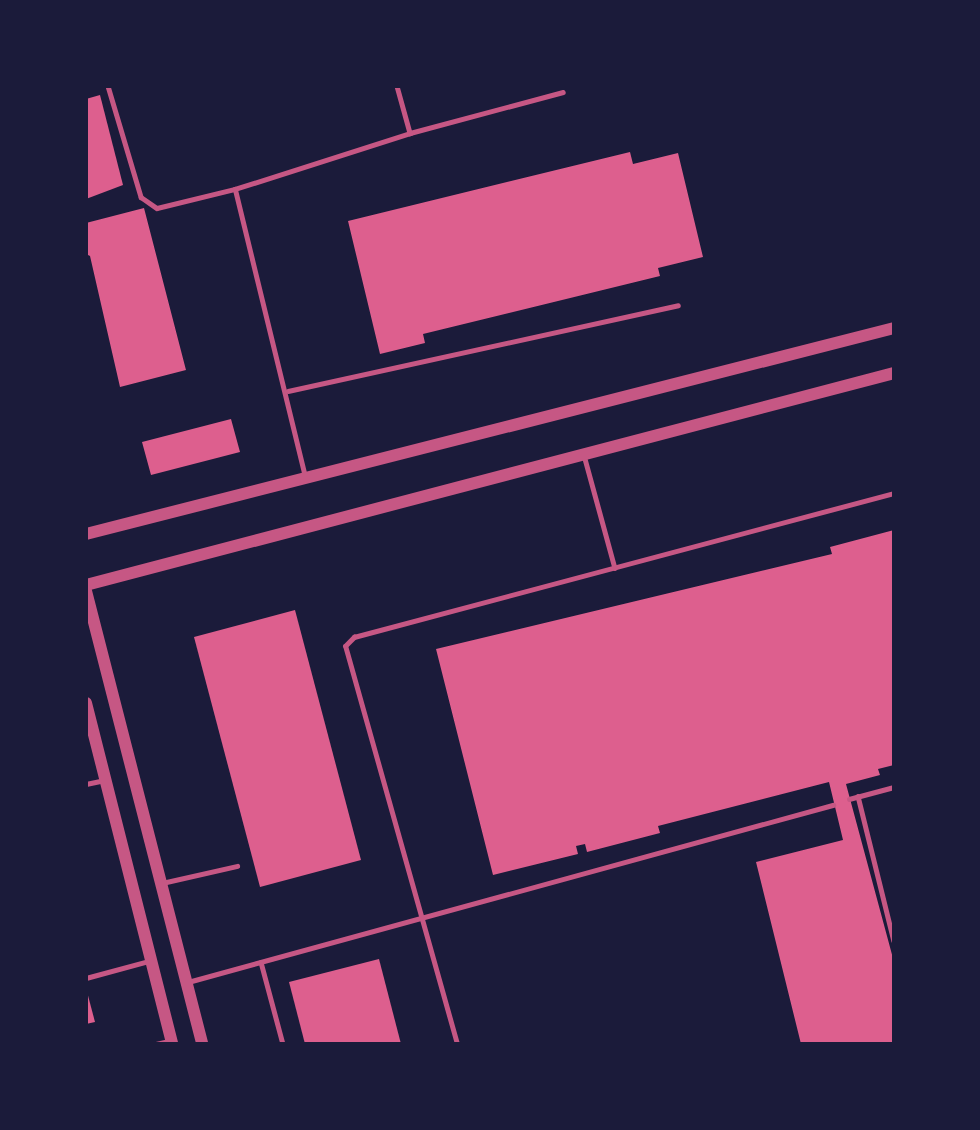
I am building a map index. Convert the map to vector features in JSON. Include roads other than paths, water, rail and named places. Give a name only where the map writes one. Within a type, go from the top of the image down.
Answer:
[{"type":"street","points":[[86,534],[894,328]]},
{"type":"street","points":[[86,585],[894,373]]},
{"type":"street","points":[[86,591],[202,1044]]},
{"type":"street","points":[[86,703],[171,1042]]},
{"type":"lane","points":[[108,86],[141,198],[157,208],[235,189],[410,133],[563,92]]},
{"type":"lane","points":[[397,86],[410,133]]},
{"type":"lane","points":[[235,189],[288,391],[306,478]]},
{"type":"lane","points":[[288,391],[678,305]]},
{"type":"lane","points":[[583,454],[615,568]]},
{"type":"lane","points":[[457,1044],[345,646],[354,637],[894,494]]},
{"type":"lane","points":[[86,784],[107,779]]},
{"type":"lane","points":[[849,799],[894,787]]},
{"type":"lane","points":[[858,796],[894,941]]},
{"type":"lane","points":[[187,982],[833,805]]},
{"type":"lane","points":[[161,883],[237,866]]},
{"type":"lane","points":[[86,978],[151,960]]},
{"type":"lane","points":[[261,962],[283,1044]]},
{"type":"lane","points":[[156,1044],[171,1042]]}]
